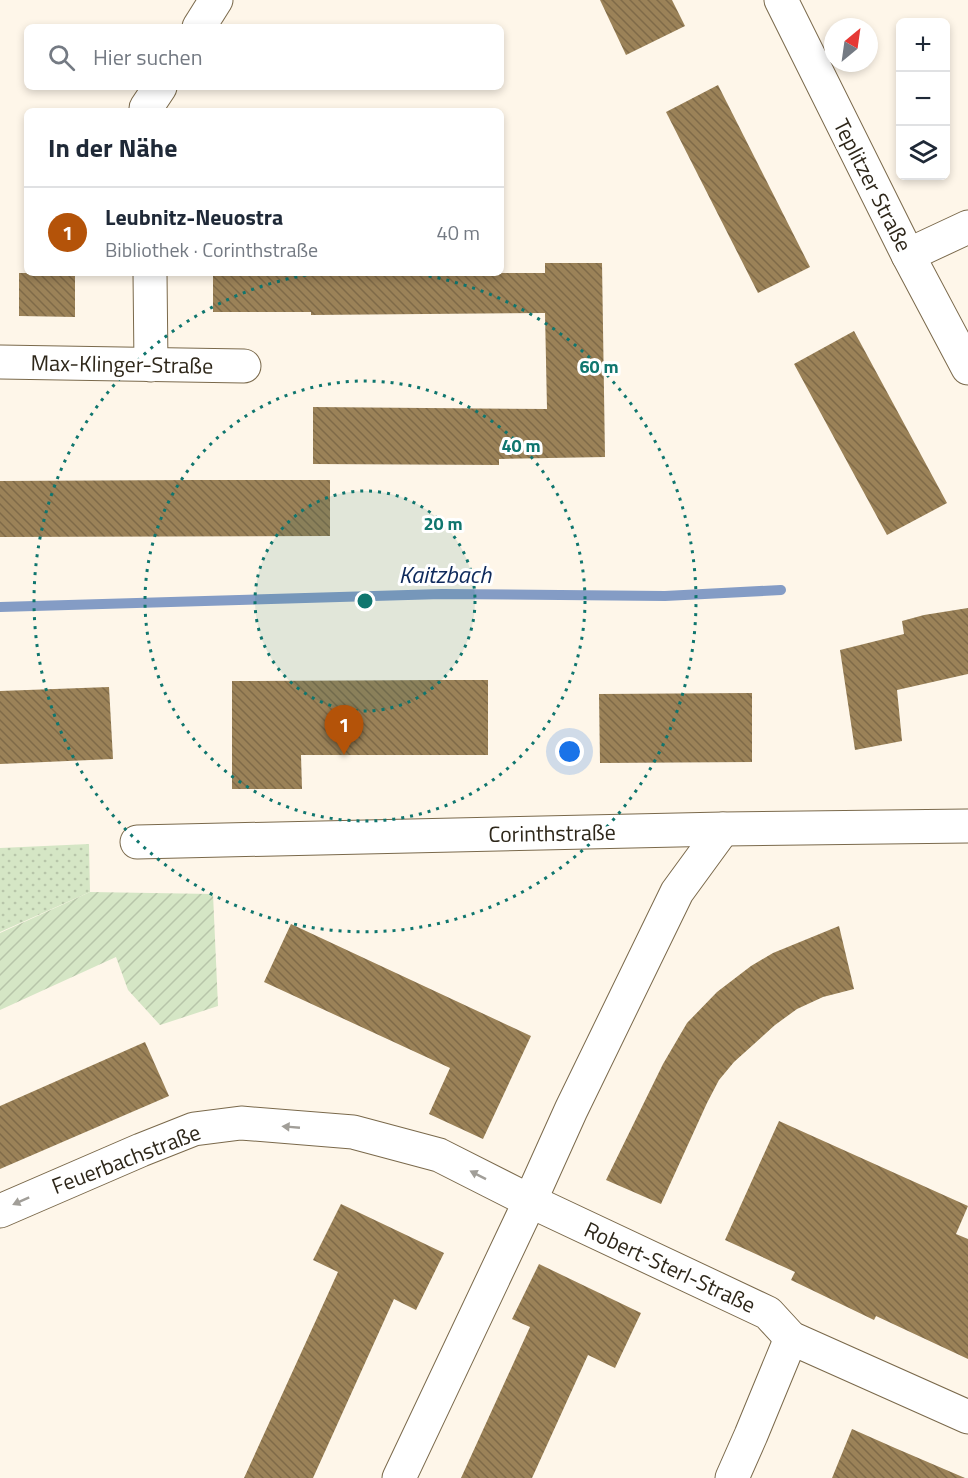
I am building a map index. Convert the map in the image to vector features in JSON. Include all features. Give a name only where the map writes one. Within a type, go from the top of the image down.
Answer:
[{"type":"street","name":"Teplitzer Straße","points":[[781,0],[908,255],[968,368]]},
{"type":"street","points":[[146,108],[158,90]]},
{"type":"street","points":[[908,255],[968,227]]},
{"type":"street","points":[[150,276],[152,365]]},
{"type":"street","name":"Max-Klinger-Straße","points":[[0,362],[244,366]]},
{"type":"street","name":"Corinthstraße","points":[[136,842],[968,826]]},
{"type":"street","points":[[399,1478],[571,1110],[677,892],[723,829]]},
{"type":"street","name":"Feuerbachstraße","points":[[0,1211],[194,1129],[240,1123],[353,1132],[428,1152],[439,1155],[530,1201]]},
{"type":"street","name":"Robert-Sterl-Straße","points":[[530,1201],[768,1313],[791,1338],[968,1417]]},
{"type":"street","points":[[732,1478],[791,1338]]},
{"type":"green space","points":[[89,844],[90,892],[0,932],[0,848]]},
{"type":"green space","points":[[90,892],[213,894],[218,1006],[160,1025],[128,990],[116,957],[0,1010],[0,933]]},
{"type":"building","points":[[600,0],[672,0],[685,26],[626,55]]},
{"type":"building","points":[[718,85],[810,267],[758,293],[666,112]]},
{"type":"building","points":[[545,263],[602,263],[605,457],[499,459],[499,465],[313,464],[313,407],[547,409],[545,313],[311,315],[311,312],[213,312],[213,276],[504,276],[504,273],[545,273]]},
{"type":"building","points":[[19,273],[24,273],[24,276],[75,276],[75,317],[19,316]]},
{"type":"building","points":[[854,331],[947,503],[887,535],[794,364]]},
{"type":"building","points":[[330,480],[330,536],[0,537],[0,481]]},
{"type":"building","points":[[968,608],[968,674],[897,690],[902,741],[855,750],[840,650],[904,634],[902,621]]},
{"type":"building","points":[[488,680],[488,755],[301,755],[302,789],[232,789],[232,681]]},
{"type":"building","points":[[109,687],[113,759],[0,764],[0,691]]},
{"type":"building","points":[[752,693],[752,762],[600,763],[599,694]]},
{"type":"building","points":[[291,924],[531,1036],[483,1139],[429,1114],[450,1068],[264,982]]},
{"type":"building","points":[[839,926],[854,989],[823,997],[797,1009],[775,1025],[734,1062],[719,1080],[707,1103],[661,1204],[606,1180],[663,1064],[687,1023],[717,992],[751,966],[773,953]]},
{"type":"building","points":[[145,1042],[169,1096],[0,1169],[0,1106]]},
{"type":"building","points":[[779,1121],[968,1206],[956,1234],[968,1239],[968,1359],[876,1316],[874,1320],[791,1280],[795,1272],[725,1240]]},
{"type":"building","points":[[341,1204],[444,1253],[416,1310],[394,1299],[313,1478],[244,1478],[338,1272],[313,1260]]},
{"type":"building","points":[[539,1264],[641,1313],[615,1368],[588,1355],[532,1478],[461,1478],[530,1327],[512,1319]]},
{"type":"building","points":[[852,1429],[895,1448],[965,1478],[832,1478]]},
{"type":"waterway","name":"Kaitzbach","points":[[0,607],[442,594],[665,596],[781,590]]},
{"type":"place","name":"Leubnitz-Neuostra","points":[[344,755]]}]
